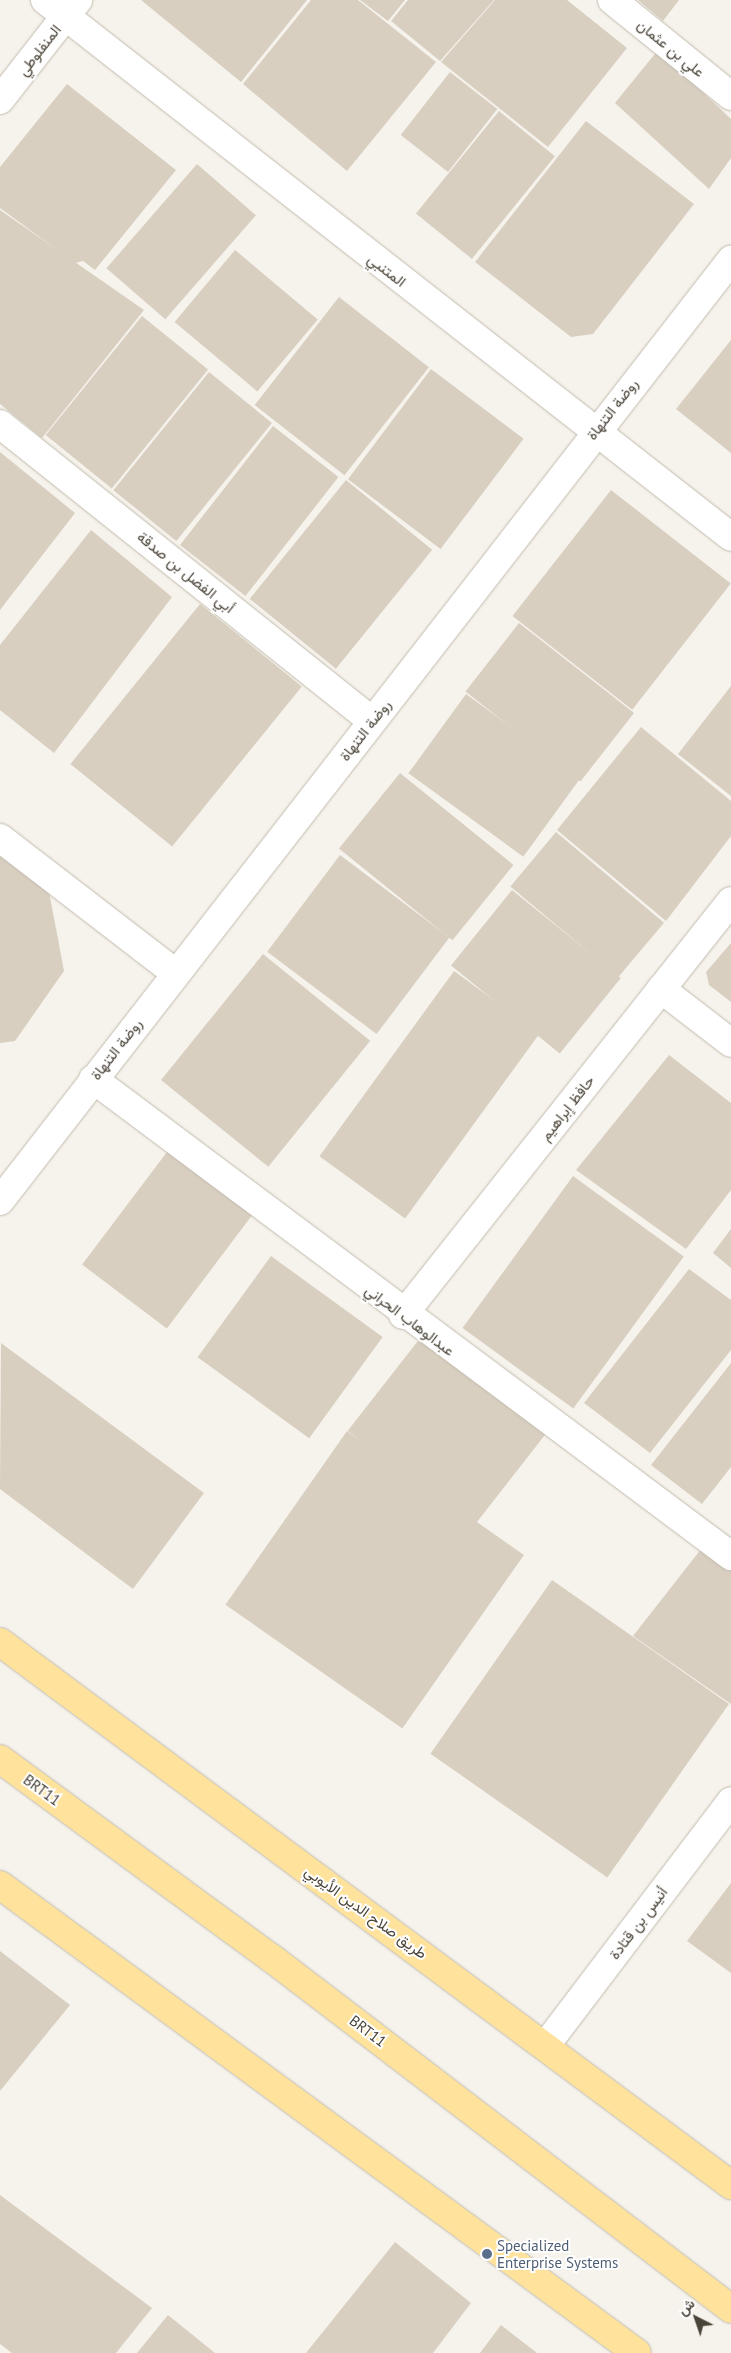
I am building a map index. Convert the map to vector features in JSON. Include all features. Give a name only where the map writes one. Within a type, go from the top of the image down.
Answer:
[{"type":"main road","name":"طريق صلاح الدين الأيوبي","points":[[0,1642],[546,2045],[731,2185]]},
{"type":"main road","name":"BRT11","points":[[0,1759],[270,1956],[731,2309]]},
{"type":"main road","points":[[0,1885],[637,2353]]},
{"type":"street","name":"علي بن عثمان","points":[[612,0],[731,96]]},
{"type":"street","name":"المنفلوطي","points":[[0,100],[62,5]]},
{"type":"street","name":"المتنبي","points":[[62,5],[593,433],[731,537]]},
{"type":"street","name":"روضة التنهاة","points":[[0,1201],[593,433],[731,260]]},
{"type":"street","name":"أبي الفضل بن صدقة","points":[[0,424],[372,721]]},
{"type":"street","points":[[0,838],[175,973]]},
{"type":"street","name":"حافظ إبراهيم","points":[[403,1314],[731,901]]},
{"type":"street","points":[[661,989],[731,1043]]},
{"type":"street","name":"عبدالوهاب الحراني","points":[[93,1079],[403,1314],[731,1556]]},
{"type":"street","name":"أنيس بن قتادة","points":[[546,2045],[731,1801]]},
{"type":"building","points":[[141,0],[307,0],[241,82]]},
{"type":"building","points":[[311,0],[358,0],[436,62],[347,171],[243,84]]},
{"type":"building","points":[[360,0],[405,0],[388,21]]},
{"type":"building","points":[[408,0],[494,0],[440,61],[391,21]]},
{"type":"building","points":[[495,0],[567,0],[627,48],[548,147],[441,62]]},
{"type":"building","points":[[638,0],[679,0],[663,21]]},
{"type":"building","points":[[658,50],[731,119],[731,158],[709,189],[615,103]]},
{"type":"building","points":[[450,72],[497,109],[448,172],[401,135]]},
{"type":"building","points":[[67,84],[176,170],[95,270],[83,261],[75,263],[0,208],[0,167]]},
{"type":"building","points":[[499,111],[555,156],[472,259],[416,214]]},
{"type":"building","points":[[586,121],[694,204],[593,334],[571,337],[475,262]]},
{"type":"building","points":[[197,164],[256,215],[165,319],[106,268]]},
{"type":"building","points":[[0,210],[144,310],[42,438],[0,404]]},
{"type":"building","points":[[235,250],[318,319],[257,391],[175,322]]},
{"type":"building","points":[[339,297],[429,367],[344,475],[255,405]]},
{"type":"building","points":[[142,316],[208,369],[112,488],[46,435]]},
{"type":"building","points":[[731,340],[731,453],[676,409]]},
{"type":"building","points":[[431,369],[524,439],[441,549],[348,479]]},
{"type":"building","points":[[209,372],[272,423],[176,541],[113,490]]},
{"type":"building","points":[[273,426],[338,477],[245,596],[180,545]]},
{"type":"building","points":[[0,452],[75,513],[0,610]]},
{"type":"building","points":[[346,480],[432,550],[336,669],[250,599]]},
{"type":"building","points":[[611,490],[731,584],[632,710],[512,616]]},
{"type":"building","points":[[91,530],[172,597],[54,753],[0,710],[0,645]]},
{"type":"building","points":[[200,604],[302,686],[172,847],[70,764]]},
{"type":"building","points":[[519,623],[634,713],[580,781],[465,692]]},
{"type":"building","points":[[731,686],[731,796],[678,754]]},
{"type":"building","points":[[466,694],[581,777],[523,857],[408,773]]},
{"type":"building","points":[[641,727],[731,801],[731,836],[666,921],[557,830]]},
{"type":"building","points":[[400,773],[513,865],[452,940],[339,848]]},
{"type":"building","points":[[556,832],[664,923],[618,977],[510,886]]},
{"type":"building","points":[[0,852],[48,886],[64,971],[15,1041],[0,1043]]},
{"type":"building","points":[[340,855],[449,937],[377,1034],[267,952]]},
{"type":"building","points":[[512,890],[621,978],[560,1053],[451,965]]},
{"type":"building","points":[[731,943],[731,1002],[709,985],[706,972]]},
{"type":"building","points":[[263,954],[370,1041],[268,1167],[161,1080]]},
{"type":"building","points":[[454,971],[540,1033],[405,1219],[319,1156]]},
{"type":"building","points":[[669,1055],[731,1103],[731,1190],[686,1249],[576,1170]]},
{"type":"building","points":[[170,1148],[255,1212],[167,1328],[82,1265]]},
{"type":"building","points":[[573,1176],[684,1257],[573,1409],[462,1328]]},
{"type":"building","points":[[731,1229],[731,1268],[713,1253]]},
{"type":"building","points":[[271,1256],[383,1337],[309,1438],[198,1357]]},
{"type":"building","points":[[689,1269],[731,1300],[731,1350],[650,1453],[584,1403]]},
{"type":"building","points":[[421,1337],[546,1434],[472,1528],[348,1431]]},
{"type":"building","points":[[1,1343],[204,1493],[133,1589],[0,1489]]},
{"type":"building","points":[[731,1363],[731,1467],[702,1504],[651,1465]]},
{"type":"building","points":[[347,1431],[524,1555],[402,1729],[225,1605]]},
{"type":"building","points":[[705,1544],[731,1564],[731,1704],[633,1636]]},
{"type":"building","points":[[552,1580],[729,1704],[607,1878],[430,1754]]},
{"type":"building","points":[[731,1883],[731,1973],[687,1941]]},
{"type":"building","points":[[0,1951],[70,2005],[0,2091]]},
{"type":"building","points":[[0,2195],[152,2308],[116,2353],[12,2353],[0,2344]]},
{"type":"building","points":[[395,2242],[471,2303],[433,2353],[306,2353]]},
{"type":"building","points":[[168,2315],[215,2353],[137,2353]]},
{"type":"building","points":[[501,2325],[537,2353],[480,2353]]},
{"type":"place","name":"Specialized Enterprise Systems","points":[[487,2254]]}]
